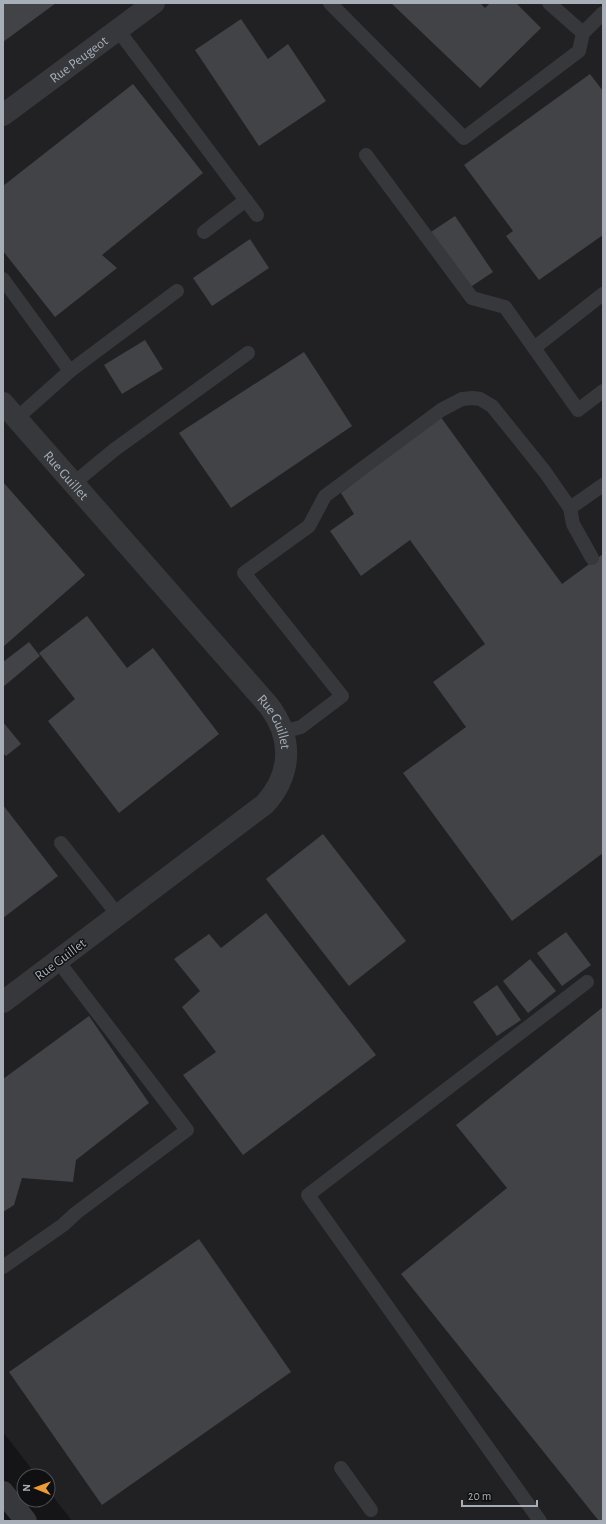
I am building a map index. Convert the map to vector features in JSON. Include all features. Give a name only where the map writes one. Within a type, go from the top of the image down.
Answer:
[{"type":"street","name":"Rue Peugeot","points":[[3,115],[154,3]]},
{"type":"street","name":"Rue Guillet","points":[[3,1002],[258,810],[272,796],[279,784],[285,770],[287,751],[278,718],[267,703],[10,410]]},
{"type":"street","points":[[3,1492],[26,1521]]},
{"type":"lane","points":[[330,3],[464,138],[579,51],[583,33],[603,13]]},
{"type":"lane","points":[[549,3],[583,33]]},
{"type":"lane","points":[[118,30],[257,215]]},
{"type":"lane","points":[[366,155],[472,298],[505,307],[578,410],[603,391]]},
{"type":"lane","points":[[204,232],[246,200]]},
{"type":"lane","points":[[6,288],[70,371]]},
{"type":"lane","points":[[10,410],[70,371],[177,291]]},
{"type":"lane","points":[[534,348],[603,294]]},
{"type":"lane","points":[[74,483],[114,450],[248,353]]},
{"type":"lane","points":[[283,732],[301,727],[342,696],[244,573],[309,526],[325,496],[441,410],[462,399],[472,398],[480,399],[492,406],[545,472],[570,508],[573,524],[592,558]]},
{"type":"lane","points":[[570,508],[603,485]]},
{"type":"lane","points":[[61,843],[118,915]]},
{"type":"lane","points":[[3,1267],[63,1225],[76,1213],[187,1130],[58,961]]},
{"type":"lane","points":[[540,1521],[308,1195],[587,982]]},
{"type":"lane","points":[[341,1468],[371,1510]]},
{"type":"shaded area","points":[[3,3],[603,3],[603,1521],[72,1521],[56,1500],[56,1468],[31,1468],[3,1432]]},
{"type":"building","points":[[3,3],[56,3],[3,42]]},
{"type":"building","points":[[391,3],[480,3],[485,8],[490,3],[516,3],[541,28],[480,88]]},
{"type":"building","points":[[241,19],[268,59],[288,44],[326,101],[259,146],[195,50]]},
{"type":"building","points":[[590,74],[603,91],[603,235],[539,280],[506,236],[513,231],[464,165]]},
{"type":"building","points":[[133,84],[203,173],[102,255],[117,268],[55,317],[3,251],[3,186]]},
{"type":"building","points":[[455,216],[493,272],[469,288],[431,232]]},
{"type":"building","points":[[250,239],[269,268],[212,306],[193,278]]},
{"type":"building","points":[[145,340],[163,369],[122,394],[104,365]]},
{"type":"building","points":[[304,352],[352,426],[231,508],[179,433]]},
{"type":"building","points":[[440,416],[562,584],[603,554],[603,853],[512,921],[403,773],[466,727],[433,682],[485,644],[410,540],[361,576],[330,531],[354,514],[341,493]]},
{"type":"building","points":[[3,482],[85,575],[3,647]]},
{"type":"building","points":[[87,616],[127,668],[153,648],[219,734],[119,813],[48,721],[75,699],[39,653]]},
{"type":"building","points":[[29,642],[40,656],[3,687],[3,662]]},
{"type":"building","points":[[3,722],[21,744],[6,756],[3,753]]},
{"type":"building","points":[[3,805],[58,876],[3,918]]},
{"type":"building","points":[[323,834],[406,941],[349,986],[266,879]]},
{"type":"building","points":[[266,913],[376,1055],[243,1155],[183,1075],[216,1052],[182,1007],[200,991],[174,959],[209,934],[221,948]]},
{"type":"building","points":[[566,932],[591,965],[562,986],[537,953]]},
{"type":"building","points":[[530,959],[556,991],[528,1013],[503,981]]},
{"type":"building","points":[[497,985],[521,1020],[497,1036],[473,1002]]},
{"type":"building","points":[[603,1007],[603,1521],[599,1521],[401,1274],[507,1188],[456,1125]]},
{"type":"building","points":[[89,1016],[149,1103],[76,1160],[73,1182],[22,1178],[14,1205],[3,1212],[3,1079]]},
{"type":"building","points":[[199,1239],[291,1372],[102,1505],[9,1372]]}]
